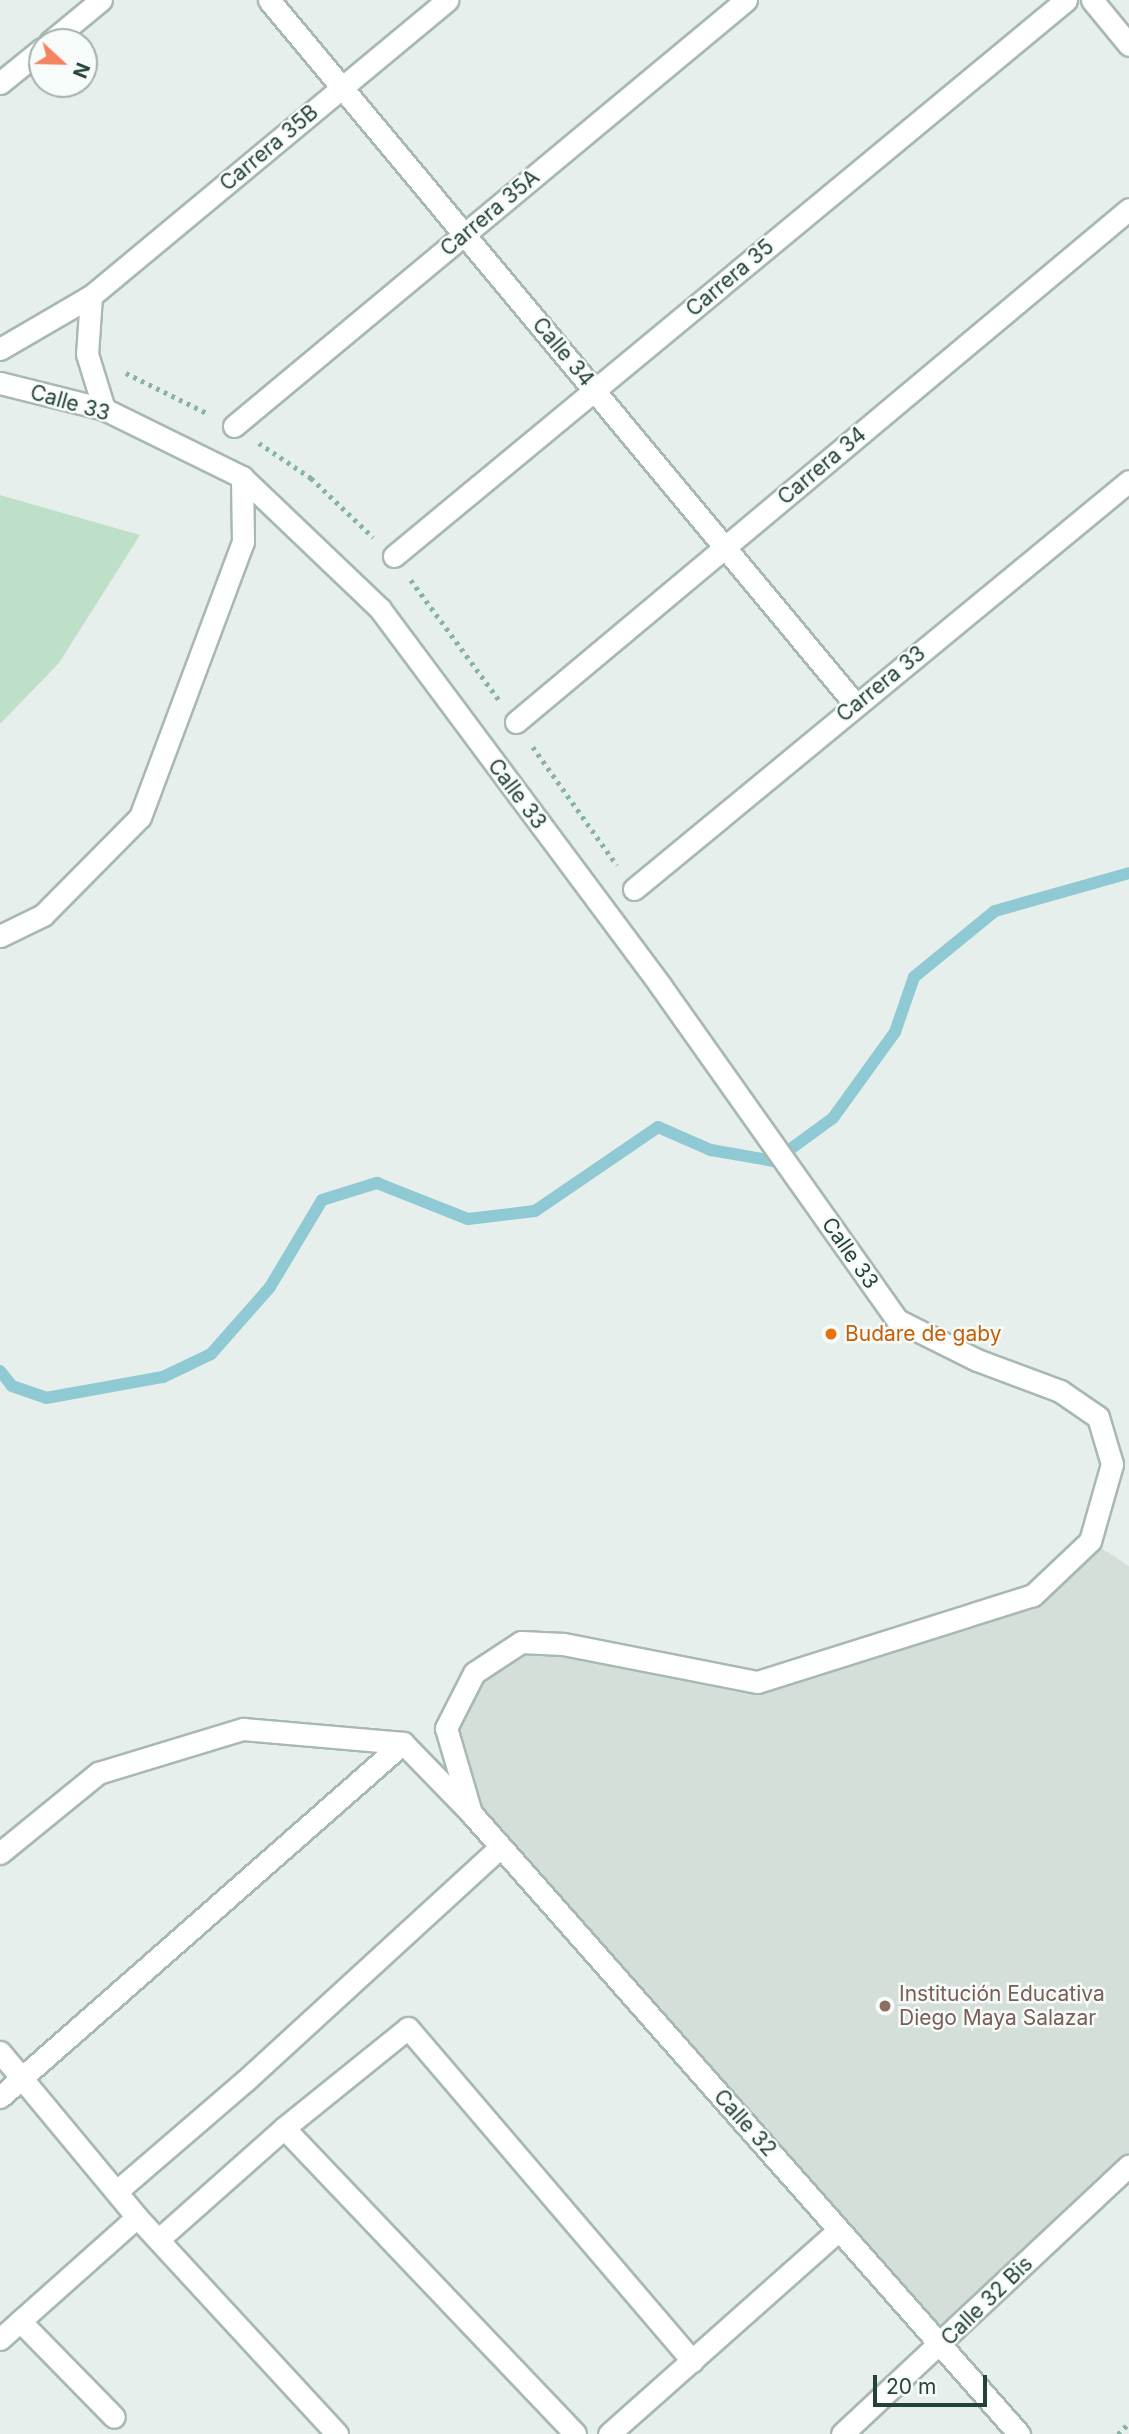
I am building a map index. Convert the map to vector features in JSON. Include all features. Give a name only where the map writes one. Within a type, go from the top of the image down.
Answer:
[{"type":"street","points":[[67,28],[101,0]]},
{"type":"street","name":"Calle 34","points":[[269,0],[856,705]]},
{"type":"street","name":"Carrera 35B","points":[[0,349],[91,296],[447,0]]},
{"type":"street","name":"Carrera 35A","points":[[234,426],[746,0]]},
{"type":"street","name":"Carrera 35","points":[[394,556],[1066,0]]},
{"type":"street","points":[[1093,0],[1129,45]]},
{"type":"street","points":[[0,83],[28,60]]},
{"type":"street","name":"Carrera 34","points":[[516,722],[1129,209]]},
{"type":"street","points":[[91,296],[87,354],[104,409]]},
{"type":"street","name":"Calle 33","points":[[0,383],[104,409],[242,477],[380,609],[660,985],[897,1320],[977,1360],[1060,1391],[1098,1417],[1112,1464],[1090,1541],[1032,1595],[757,1682],[564,1644],[521,1642],[474,1673],[446,1728],[471,1813]]},
{"type":"street","points":[[0,936],[43,915],[140,817],[243,542],[242,477]]},
{"type":"street","name":"Carrera 33","points":[[634,889],[1129,481]]},
{"type":"street","points":[[0,1853],[98,1773],[243,1729],[403,1743]]},
{"type":"street","points":[[0,2097],[403,1743]]},
{"type":"street","name":"Calle 32","points":[[403,1743],[471,1813],[1019,2434]]},
{"type":"street","points":[[117,2191],[245,2081],[500,1847]]},
{"type":"street","points":[[159,2239],[284,2128],[408,2028],[692,2361]]},
{"type":"street","points":[[0,2052],[137,2217],[337,2434]]},
{"type":"street","points":[[284,2128],[575,2434]]},
{"type":"street","name":"Calle 32 Bis","points":[[842,2434],[941,2345],[1129,2165]]},
{"type":"street","points":[[0,2339],[137,2217]]},
{"type":"street","points":[[609,2434],[839,2230]]},
{"type":"street","points":[[20,2321],[114,2417]]},
{"type":"path","points":[[1118,2434],[1129,2424]]},
{"type":"shaded area","name":"Institución Educativa Diego Maya Salazar","points":[[1090,1541],[1129,1566],[1129,2165],[941,2345],[471,1813],[446,1728],[474,1673],[521,1642],[757,1682],[1032,1595]]},
{"type":"green space","points":[[0,495],[140,535],[59,663],[0,724]]},
{"type":"waterway","points":[[0,1371],[12,1386],[46,1398],[163,1377],[211,1354],[270,1287],[322,1200],[377,1183],[468,1219],[535,1211],[658,1127],[711,1150],[774,1161],[833,1118],[895,1032],[914,977],[995,911],[1129,873]]},
{"type":"place","name":"Budare de gaby","points":[[831,1334]]},
{"type":"place","name":"Institución Educativa Diego Maya Salazar","points":[[885,2006]]}]
